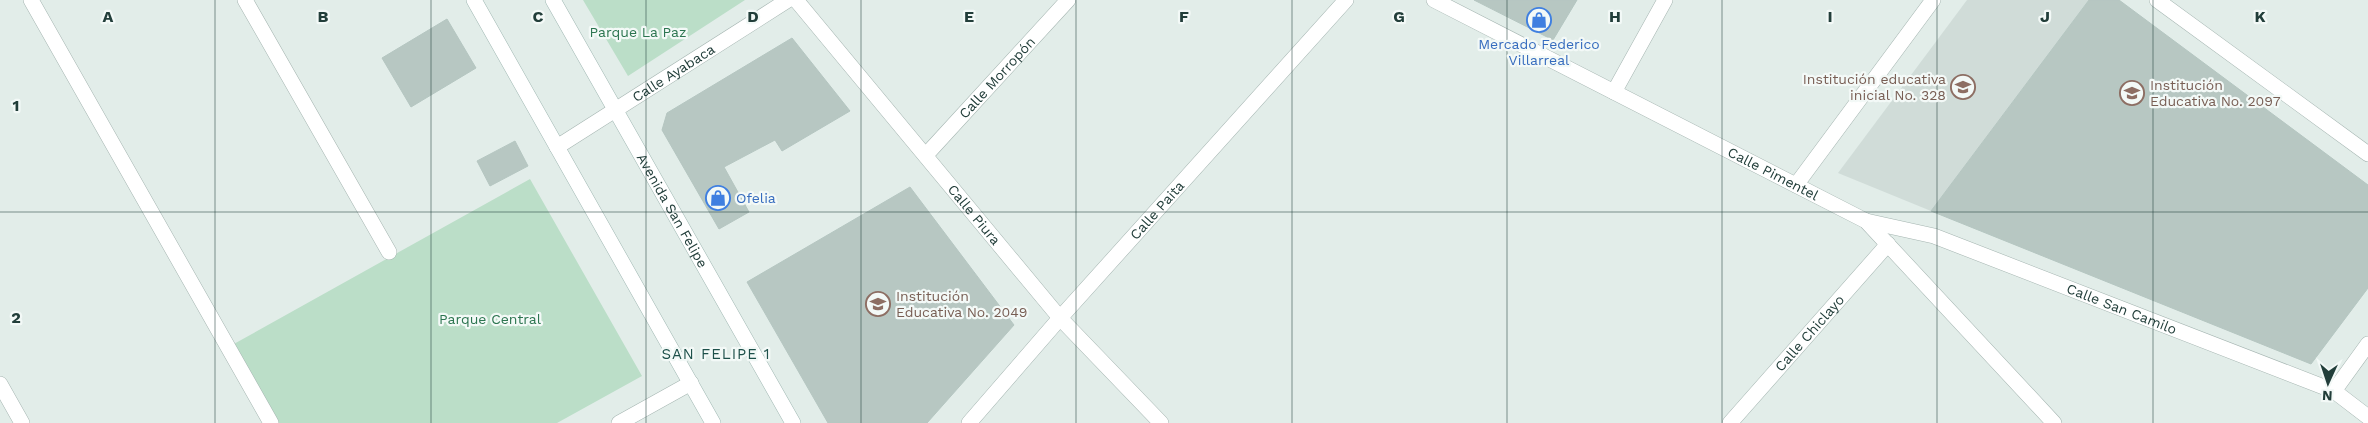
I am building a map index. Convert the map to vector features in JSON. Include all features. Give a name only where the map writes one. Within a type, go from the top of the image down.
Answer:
[{"type":"street","points":[[30,0],[271,423]]},
{"type":"street","points":[[244,0],[389,252]]},
{"type":"street","points":[[474,0],[713,423]]},
{"type":"street","name":"Avenida San Felipe","points":[[553,0],[793,423]]},
{"type":"street","name":"Calle Ayabaca","points":[[557,147],[788,0]]},
{"type":"street","name":"Calle Piura","points":[[796,0],[1060,318],[1161,423]]},
{"type":"street","name":"Calle Morropón","points":[[926,155],[1068,0]]},
{"type":"street","name":"Calle Paita","points":[[969,423],[1060,318],[1346,0]]},
{"type":"street","name":"Calle Pimentel","points":[[1434,0],[1545,55],[1866,221],[2054,423]]},
{"type":"street","points":[[1614,92],[1665,0]]},
{"type":"street","points":[[1796,186],[1933,0]]},
{"type":"street","points":[[2157,0],[2368,154]]},
{"type":"street","name":"Calle San Camilo","points":[[1866,221],[1934,236],[2334,391],[2368,417]]},
{"type":"street","name":"Calle Chiclayo","points":[[1730,423],[1888,244]]},
{"type":"street","points":[[2334,391],[2368,344]]},
{"type":"street","points":[[619,423],[691,383]]},
{"type":"street","points":[[0,384],[22,423]]},
{"type":"shaded area","name":"Institución educativa inicial No. 328","points":[[1967,0],[2089,0],[1931,211],[1838,173]]},
{"type":"green space","name":"Parque La Paz","points":[[583,0],[745,0],[628,76]]},
{"type":"green space","name":"Parque Central","points":[[530,179],[642,376],[557,423],[276,423],[232,345]]},
{"type":"building","name":"Mercado Federico Villarreal","points":[[1474,0],[1577,0],[1553,40]]},
{"type":"building","name":"Institución Educativa No. 2097","points":[[2089,0],[2119,0],[2368,185],[2368,288],[2311,364],[1931,211]]},
{"type":"building","points":[[447,19],[476,68],[411,107],[382,58]]},
{"type":"building","points":[[792,38],[850,111],[782,151],[775,140],[724,167],[749,212],[719,229],[662,130],[667,113]]},
{"type":"building","points":[[515,141],[528,166],[490,186],[477,161]]},
{"type":"building","name":"Institución Educativa No. 2049","points":[[910,187],[1014,325],[927,423],[828,423],[747,282]]},
{"type":"place","name":"Mercado Federico Villarreal","points":[[1539,20]]},
{"type":"place","name":"Institución educativa inicial No. 328","points":[[1963,87]]},
{"type":"place","name":"Institución Educativa No. 2097","points":[[2132,93]]},
{"type":"place","name":"Ofelia","points":[[718,198]]},
{"type":"place","name":"Institución Educativa No. 2049","points":[[878,304]]},
{"type":"district","name":"SAN FELIPE 1","points":[[716,354]]}]
